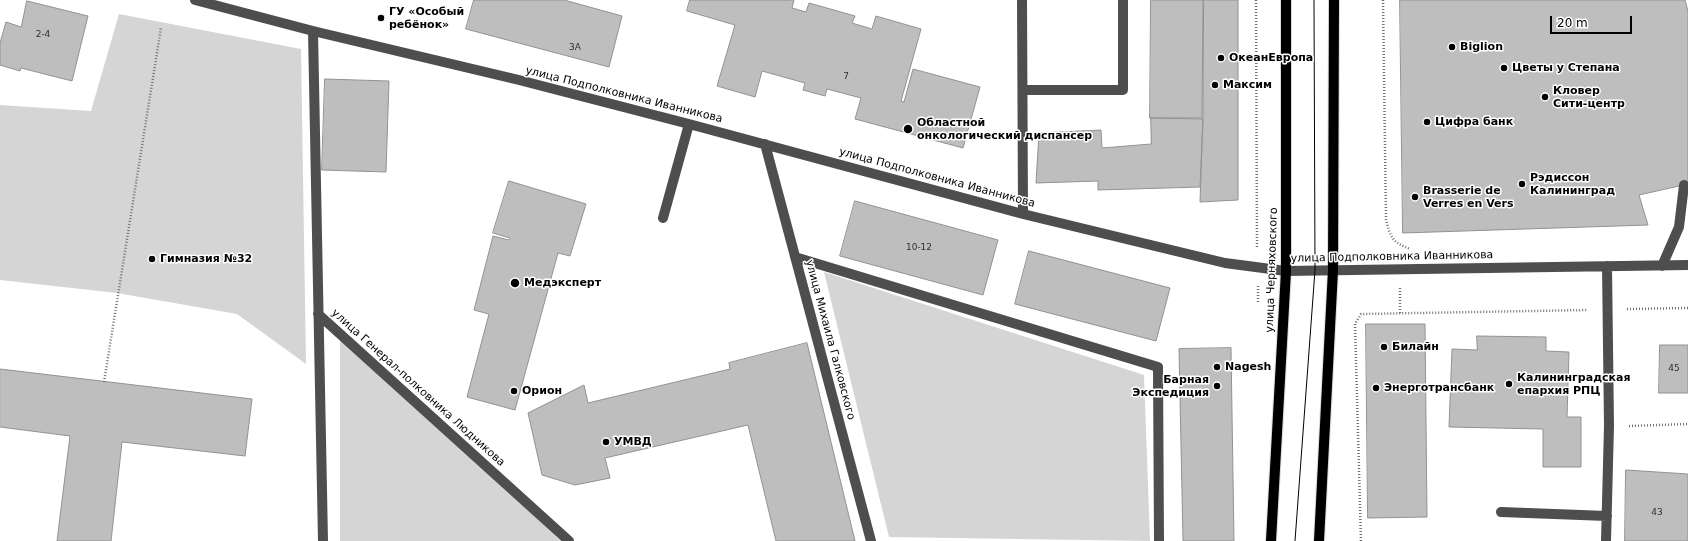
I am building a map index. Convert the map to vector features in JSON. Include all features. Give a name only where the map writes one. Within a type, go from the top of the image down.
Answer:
[{"type":"main road","name":"улица Черняховского","points":[[1271,541],[1286,271],[1286,0]]},
{"type":"main road","points":[[1319,541],[1333,270],[1334,0]]},
{"type":"street","name":"улица Подполковника Иванникова","points":[[195,0],[314,32],[519,80],[766,144],[1023,214],[1225,262],[1286,271],[1688,266]]},
{"type":"street","points":[[1022,0],[1023,214]]},
{"type":"street","points":[[1023,90],[1123,90],[1123,0]]},
{"type":"street","name":"улица Генерал-полковника Людникова","points":[[314,32],[318,314],[569,541]]},
{"type":"street","points":[[663,218],[689,124]]},
{"type":"street","name":"улица Михаила Галковского","points":[[766,144],[871,541]]},
{"type":"street","points":[[1662,266],[1679,227],[1684,185]]},
{"type":"street","points":[[795,257],[1158,367],[1160,541]]},
{"type":"street","points":[[1606,541],[1609,426],[1607,266]]},
{"type":"street","points":[[318,314],[323,541]]},
{"type":"street","points":[[1502,512],[1607,516]]},
{"type":"path","points":[[1256,0],[1258,303]]},
{"type":"path","points":[[1383,0],[1386,220],[1390,236],[1400,245],[1414,250]]},
{"type":"path","points":[[104,382],[161,28]]},
{"type":"path","points":[[1361,541],[1355,324],[1361,314],[1688,308]]},
{"type":"path","points":[[1609,426],[1688,424]]},
{"type":"shaded area","points":[[119,14],[301,49],[306,364],[237,314],[117,293],[0,280],[0,105],[91,111]]},
{"type":"shaded area","points":[[824,272],[1144,375],[1150,541],[889,537]]},
{"type":"shaded area","points":[[340,334],[561,541],[340,541]]},
{"type":"building","points":[[474,0],[564,0],[622,16],[609,67],[466,29]]},
{"type":"building","points":[[690,0],[794,0],[792,8],[806,12],[809,3],[855,16],[852,23],[872,29],[876,16],[921,29],[901,101],[904,102],[913,69],[980,87],[963,148],[855,119],[861,98],[827,89],[825,96],[803,90],[805,83],[762,71],[755,97],[717,86],[735,25],[687,11]]},
{"type":"building","points":[[1151,0],[1203,0],[1202,118],[1150,118]]},
{"type":"building","name":"ОкеанЕвропа","points":[[1204,0],[1238,0],[1238,200],[1200,202],[1203,116]]},
{"type":"building","name":"Кловер Сити-центр","points":[[1400,0],[1685,0],[1688,11],[1688,184],[1639,195],[1648,225],[1403,233]]},
{"type":"building","points":[[27,1],[88,16],[72,81],[21,68],[20,71],[0,65],[0,43],[6,22],[21,27]]},
{"type":"building","points":[[325,79],[389,81],[386,172],[322,170]]},
{"type":"building","points":[[1151,118],[1203,119],[1200,187],[1098,190],[1098,181],[1036,183],[1039,133],[1101,130],[1102,148],[1151,144]]},
{"type":"building","name":"Медэксперт","points":[[509,181],[586,204],[570,256],[558,253],[515,410],[467,397],[489,314],[474,310],[493,236],[509,240],[510,238],[493,233]]},
{"type":"building","points":[[855,201],[998,240],[983,295],[840,256]]},
{"type":"building","points":[[1029,251],[1170,288],[1156,341],[1015,304]]},
{"type":"building","points":[[1366,324],[1425,324],[1427,517],[1368,518]]},
{"type":"building","name":"Калининградская епархия РПЦ","points":[[1477,336],[1546,337],[1546,351],[1569,352],[1567,417],[1581,417],[1581,467],[1543,467],[1543,429],[1449,427],[1452,349],[1477,350]]},
{"type":"building","name":"УМВД","points":[[807,343],[855,541],[776,541],[748,425],[605,458],[610,478],[575,485],[542,475],[528,413],[584,385],[588,403],[730,369],[729,363]]},
{"type":"building","points":[[1660,345],[1688,345],[1688,393],[1659,393]]},
{"type":"building","points":[[1231,348],[1234,541],[1183,541],[1179,349]]},
{"type":"building","points":[[0,369],[252,399],[245,456],[122,442],[111,541],[57,541],[70,436],[0,427]]},
{"type":"building","points":[[1626,470],[1688,474],[1688,541],[1625,541]]},
{"type":"tram line","points":[[1295,541],[1315,270],[1314,0]]},
{"type":"place","name":"ГУ «Особый ребёнок»","points":[[381,18]]},
{"type":"place","name":"Biglion","points":[[1452,47]]},
{"type":"place","name":"ОкеанЕвропа","points":[[1221,58]]},
{"type":"place","name":"Цветы у Степана","points":[[1504,68]]},
{"type":"place","name":"Максим","points":[[1215,85]]},
{"type":"place","name":"Кловер Сити-центр","points":[[1545,97]]},
{"type":"place","name":"Цифра банк","points":[[1427,122]]},
{"type":"place","name":"Областной онкологический диспансер","points":[[908,129]]},
{"type":"place","name":"Рэдиссон Калининград","points":[[1522,184]]},
{"type":"place","name":"Brasserie de Verres en Vers","points":[[1415,197]]},
{"type":"place","name":"Гимназия №32","points":[[152,259]]},
{"type":"place","name":"Медэксперт","points":[[515,283]]},
{"type":"place","name":"Билайн","points":[[1384,347]]},
{"type":"place","name":"Nagesh","points":[[1217,367]]},
{"type":"place","name":"Калининградская епархия РПЦ","points":[[1509,384]]},
{"type":"place","name":"Барная Экспедиция","points":[[1217,386]]},
{"type":"place","name":"Энерготрансбанк","points":[[1376,388]]},
{"type":"place","name":"Орион","points":[[514,391]]},
{"type":"place","name":"УМВД","points":[[606,442]]}]
